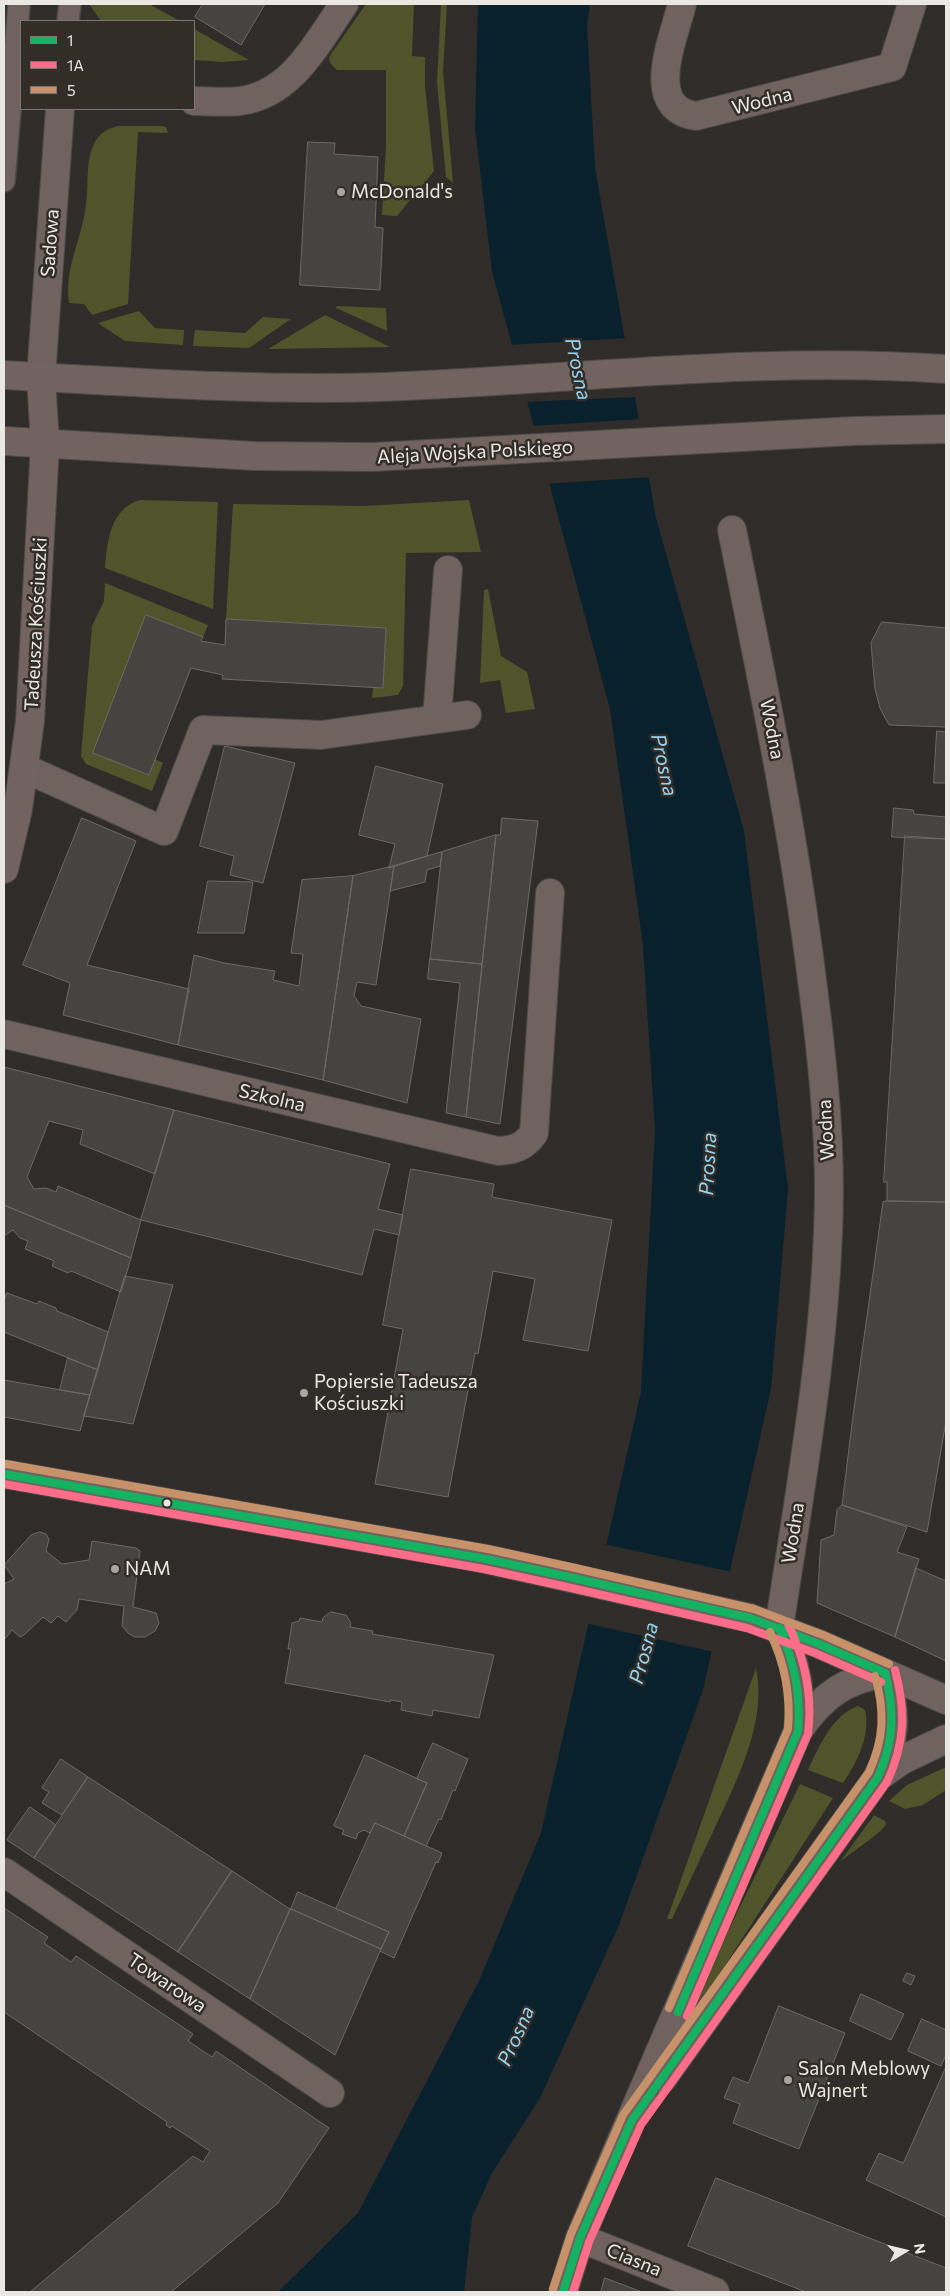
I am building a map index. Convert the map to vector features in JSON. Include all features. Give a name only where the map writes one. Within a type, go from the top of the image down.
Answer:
[{"type":"main road","points":[[4,375],[168,385],[313,389],[478,383],[777,366],[862,365],[946,369]]},
{"type":"main road","name":"Tadeusza Kościuszki","points":[[4,869],[18,810],[30,721],[45,444],[41,377]]},
{"type":"main road","name":"Aleja Wojska Polskiego","points":[[4,441],[314,458],[373,457],[946,428]]},
{"type":"street","points":[[195,101],[241,101],[276,89],[306,59],[344,4]]},
{"type":"street","name":"Wodna","points":[[682,4],[665,71],[665,93],[677,110],[696,116],[892,67],[912,4]]},
{"type":"street","name":"Sadowa","points":[[41,377],[60,110]]},
{"type":"street","name":"Wodna","points":[[732,530],[774,736],[803,911],[823,1070],[829,1190],[824,1300],[802,1479],[779,1628]]},
{"type":"street","points":[[437,719],[448,570]]},
{"type":"street","points":[[24,768],[164,831],[203,730],[320,735],[468,715]]},
{"type":"street","name":"Szkolna","points":[[4,1034],[498,1152],[514,1150],[526,1144],[534,1133],[550,893]]},
{"type":"street","points":[[4,1474],[468,1556],[750,1618],[779,1628],[946,1700]]},
{"type":"street","points":[[779,1628],[790,1650],[797,1675],[800,1703],[798,1731]]},
{"type":"street","points":[[563,2292],[580,2238],[798,1731],[811,1712],[826,1696],[866,1676],[886,1673]]},
{"type":"street","points":[[632,2120],[878,1777],[887,1759],[893,1738],[895,1716],[886,1673]]},
{"type":"street","points":[[878,1777],[902,1760],[946,1739]]},
{"type":"street","name":"Towarowa","points":[[4,1872],[330,2093]]},
{"type":"street","name":"Ciasna","points":[[580,2238],[715,2292]]},
{"type":"lane","points":[[4,181],[19,4]]},
{"type":"lane","points":[[68,20],[70,4]]},
{"type":"green space","points":[[89,4],[149,4],[178,20],[100,20]]},
{"type":"green space","points":[[366,4],[414,4],[412,56],[425,57],[425,86],[434,171],[397,216],[382,215],[386,145],[386,70],[337,70],[330,63],[329,57]]},
{"type":"green space","points":[[441,4],[447,4],[443,71],[453,183],[446,177],[437,83]]},
{"type":"green space","points":[[195,30],[249,60],[223,62],[195,60]]},
{"type":"green space","points":[[118,126],[162,126],[166,127],[168,133],[138,132],[128,304],[92,315],[84,304],[69,303],[69,278],[84,218],[91,151],[101,134]]},
{"type":"green space","points":[[337,306],[386,308],[387,331],[336,308]]},
{"type":"green space","points":[[139,311],[155,328],[184,330],[183,345],[125,341],[98,323]]},
{"type":"green space","points":[[325,315],[390,347],[268,349]]},
{"type":"green space","points":[[263,317],[291,319],[249,348],[193,346],[195,330],[245,333]]},
{"type":"green space","points":[[139,500],[218,502],[213,609],[105,568],[109,538],[116,519],[129,505]]},
{"type":"green space","points":[[469,500],[481,552],[406,553],[403,686],[398,695],[372,698],[373,688],[383,688],[386,628],[226,619],[233,504],[364,506]]},
{"type":"green space","points":[[105,583],[208,625],[203,637],[146,615],[93,753],[149,775],[155,759],[163,763],[152,791],[86,764],[81,756],[92,626],[104,601]]},
{"type":"green space","points":[[488,589],[501,656],[527,672],[535,709],[506,713],[500,680],[480,683],[484,590]]},
{"type":"green space","points":[[756,1668],[759,1689],[757,1710],[747,1752],[731,1794],[672,1919],[667,1919]]},
{"type":"green space","points":[[858,1706],[865,1710],[866,1729],[858,1758],[843,1783],[808,1770],[827,1733],[834,1724],[849,1710]]},
{"type":"green space","points":[[946,1767],[946,1790],[923,1805],[905,1809],[889,1801],[907,1785]]},
{"type":"green space","points":[[800,1784],[833,1798],[704,1998],[696,2006],[696,1997]]},
{"type":"green space","points":[[874,1815],[885,1821],[884,1828],[840,1862]]},
{"type":"water","name":"Prosna","points":[[478,4],[590,4],[587,25],[595,168],[656,518],[744,831],[788,1189],[771,1389],[703,1690],[619,1925],[540,2098],[492,2173],[472,2217],[464,2292],[278,2292],[358,2213],[479,1981],[541,1833],[641,1392],[655,1131],[643,945],[610,709],[492,271],[475,128]]},
{"type":"pier","points":[[627,338],[637,397],[524,402],[508,345]]},
{"type":"pier","points":[[641,419],[651,477],[545,484],[530,426]]},
{"type":"pier","points":[[604,1544],[732,1572],[714,1652],[585,1623]]},
{"type":"building","points":[[203,4],[265,4],[241,45],[195,17]]},
{"type":"building","name":"McDonald's","points":[[308,142],[335,143],[334,154],[378,157],[375,227],[383,228],[380,290],[300,285]]},
{"type":"building","points":[[146,615],[203,637],[201,641],[225,645],[226,619],[386,628],[383,688],[222,679],[223,675],[191,668],[149,775],[93,753]]},
{"type":"building","points":[[882,622],[946,628],[946,727],[889,725],[880,708],[875,689],[871,643]]},
{"type":"building","points":[[937,731],[946,732],[946,783],[934,783]]},
{"type":"building","points":[[225,746],[295,763],[263,883],[230,875],[234,856],[200,846]]},
{"type":"building","points":[[376,766],[443,784],[427,856],[389,868],[395,844],[359,835]]},
{"type":"building","points":[[894,808],[913,810],[914,814],[946,817],[946,839],[892,837]]},
{"type":"building","points":[[82,818],[136,841],[87,965],[189,989],[178,1045],[63,1015],[70,983],[23,965]]},
{"type":"building","points":[[502,818],[538,821],[500,1124],[466,1117],[496,835],[500,835]]},
{"type":"building","points":[[496,835],[482,964],[430,959],[442,852]]},
{"type":"building","points":[[905,836],[946,839],[946,1202],[887,1201],[887,1182],[884,1182]]},
{"type":"building","points":[[442,852],[440,866],[427,870],[425,882],[390,891],[394,866]]},
{"type":"building","points":[[394,866],[376,985],[357,982],[354,996],[361,1006],[421,1019],[407,1103],[323,1080],[353,876]]},
{"type":"building","points":[[353,876],[323,1080],[178,1045],[194,955],[224,963],[275,971],[273,980],[299,986],[303,954],[291,953],[302,880]]},
{"type":"building","points":[[208,881],[253,882],[244,933],[198,933]]},
{"type":"building","points":[[430,959],[482,964],[466,1117],[446,1113],[460,983],[428,979]]},
{"type":"building","points":[[4,1067],[174,1110],[155,1174],[80,1144],[83,1130],[49,1121],[27,1177],[34,1189],[46,1188],[56,1192],[58,1186],[141,1220],[131,1258],[4,1205]]},
{"type":"building","points":[[174,1110],[390,1164],[378,1209],[403,1215],[399,1235],[374,1229],[362,1275],[141,1220]]},
{"type":"building","points":[[411,1169],[494,1184],[492,1197],[612,1220],[588,1351],[523,1340],[535,1279],[493,1271],[478,1354],[475,1353],[448,1497],[375,1484],[403,1329],[383,1325]]},
{"type":"building","points":[[883,1202],[946,1202],[946,1421],[927,1532],[842,1505]]},
{"type":"building","points":[[4,1205],[131,1258],[121,1292],[71,1271],[68,1273],[52,1266],[54,1261],[25,1249],[28,1241],[20,1238],[13,1230],[4,1236]]},
{"type":"building","points":[[125,1276],[173,1285],[133,1424],[84,1416]]},
{"type":"building","points":[[7,1293],[37,1304],[39,1301],[56,1308],[57,1311],[108,1332],[98,1370],[4,1332],[4,1301]]},
{"type":"building","points":[[68,1358],[98,1370],[90,1395],[60,1390]]},
{"type":"building","points":[[4,1380],[90,1395],[80,1431],[4,1417]]},
{"type":"building","points":[[842,1505],[907,1527],[897,1552],[919,1559],[895,1637],[817,1603],[821,1540],[834,1535],[837,1510]]},
{"type":"building","points":[[40,1532],[46,1534],[49,1539],[46,1551],[62,1564],[89,1560],[92,1541],[136,1548],[140,1551],[133,1607],[156,1613],[159,1623],[155,1631],[145,1637],[135,1637],[122,1626],[124,1606],[79,1599],[77,1610],[66,1622],[58,1616],[51,1623],[43,1617],[24,1635],[20,1637],[12,1630],[4,1640],[4,1584],[14,1579],[4,1565],[31,1535]]},
{"type":"building","points":[[916,1568],[946,1581],[946,1661],[895,1637]]},
{"type":"building","points":[[331,1612],[346,1615],[351,1623],[350,1627],[373,1631],[372,1634],[494,1655],[479,1718],[433,1710],[432,1716],[401,1710],[402,1702],[391,1700],[390,1702],[285,1683],[291,1649],[288,1649],[292,1623],[299,1621],[300,1618],[322,1622],[323,1618]]},
{"type":"building","points":[[433,1743],[468,1759],[441,1820],[439,1819],[426,1846],[404,1836],[427,1783],[417,1779]]},
{"type":"building","points":[[365,1755],[427,1783],[404,1836],[375,1823],[370,1833],[364,1830],[358,1833],[356,1839],[342,1834],[344,1830],[334,1826]]},
{"type":"building","points":[[61,1759],[88,1777],[62,1815],[42,1803],[49,1792],[42,1788]]},
{"type":"building","points":[[88,1777],[232,1871],[178,1952],[34,1858]]},
{"type":"building","points":[[30,1807],[56,1825],[34,1858],[7,1840]]},
{"type":"building","points":[[375,1823],[442,1853],[438,1863],[436,1862],[394,1958],[380,1951],[389,1932],[336,1909]]},
{"type":"building","points":[[232,1871],[290,1909],[250,1999],[178,1952]]},
{"type":"building","points":[[298,1892],[389,1932],[381,1949],[291,1909]]},
{"type":"building","points":[[4,1908],[48,1937],[44,1943],[71,1962],[76,1956],[193,2034],[188,2041],[212,2057],[216,2051],[329,2128],[278,2203],[171,2292],[30,2292],[193,2156],[203,2162],[210,2151],[172,2126],[170,2128],[166,2125],[167,2122],[4,2012]]},
{"type":"building","points":[[291,1909],[381,1949],[335,2055],[250,1999]]},
{"type":"building","points":[[907,1973],[915,1976],[911,1985],[903,1981]]},
{"type":"building","points":[[861,1994],[904,2014],[891,2040],[850,2021]]},
{"type":"building","name":"Salon Meblowy Wajnert","points":[[779,2006],[845,2033],[799,2149],[733,2123],[740,2104],[724,2098],[733,2077],[748,2083]]},
{"type":"building","points":[[922,2019],[946,2030],[946,2055],[941,2066],[908,2051]]},
{"type":"building","points":[[946,2067],[946,2217],[866,2180],[879,2153],[903,2163]]},
{"type":"building","points":[[716,2178],[946,2268],[946,2292],[806,2292],[688,2246]]},
{"type":"building","points":[[605,2278],[642,2292],[601,2292]]},
{"type":"transit line","name":"5","points":[[6,1464],[488,1549],[571,1567],[754,1609],[823,1635],[889,1664]]},
{"type":"transit line","name":"1","points":[[4,1474],[486,1559],[569,1577],[750,1618],[819,1644],[885,1673]]},
{"type":"transit line","name":"1A","points":[[4,1484],[484,1569],[567,1587],[747,1628],[815,1653],[881,1682]]},
{"type":"transit line","name":"1A","points":[[687,2016],[808,1734],[809,1705],[806,1678],[799,1650],[788,1624]]},
{"type":"transit line","name":"1","points":[[678,2012],[798,1731],[799,1704],[796,1678],[779,1628]]},
{"type":"transit line","name":"5","points":[[669,2008],[788,1729],[789,1704],[786,1679],[780,1656],[770,1632]]},
{"type":"transit line","name":"1A","points":[[573,2292],[589,2242],[641,2125],[887,1782],[897,1754],[902,1727],[901,1699],[895,1670]]},
{"type":"transit line","name":"1","points":[[563,2292],[580,2238],[632,2120],[878,1777],[887,1751],[891,1726],[890,1700],[885,1673]]},
{"type":"transit line","name":"5","points":[[553,2289],[571,2234],[623,2115],[869,1772],[878,1748],[881,1725],[880,1701],[875,1676]]},
{"type":"place","name":"McDonald's","points":[[341,192]]},
{"type":"place","name":"Popiersie Tadeusza Kościuszki","points":[[304,1393]]},
{"type":"place","name":"NAM","points":[[115,1569]]},
{"type":"place","name":"Salon Meblowy Wajnert","points":[[788,2080]]}]
